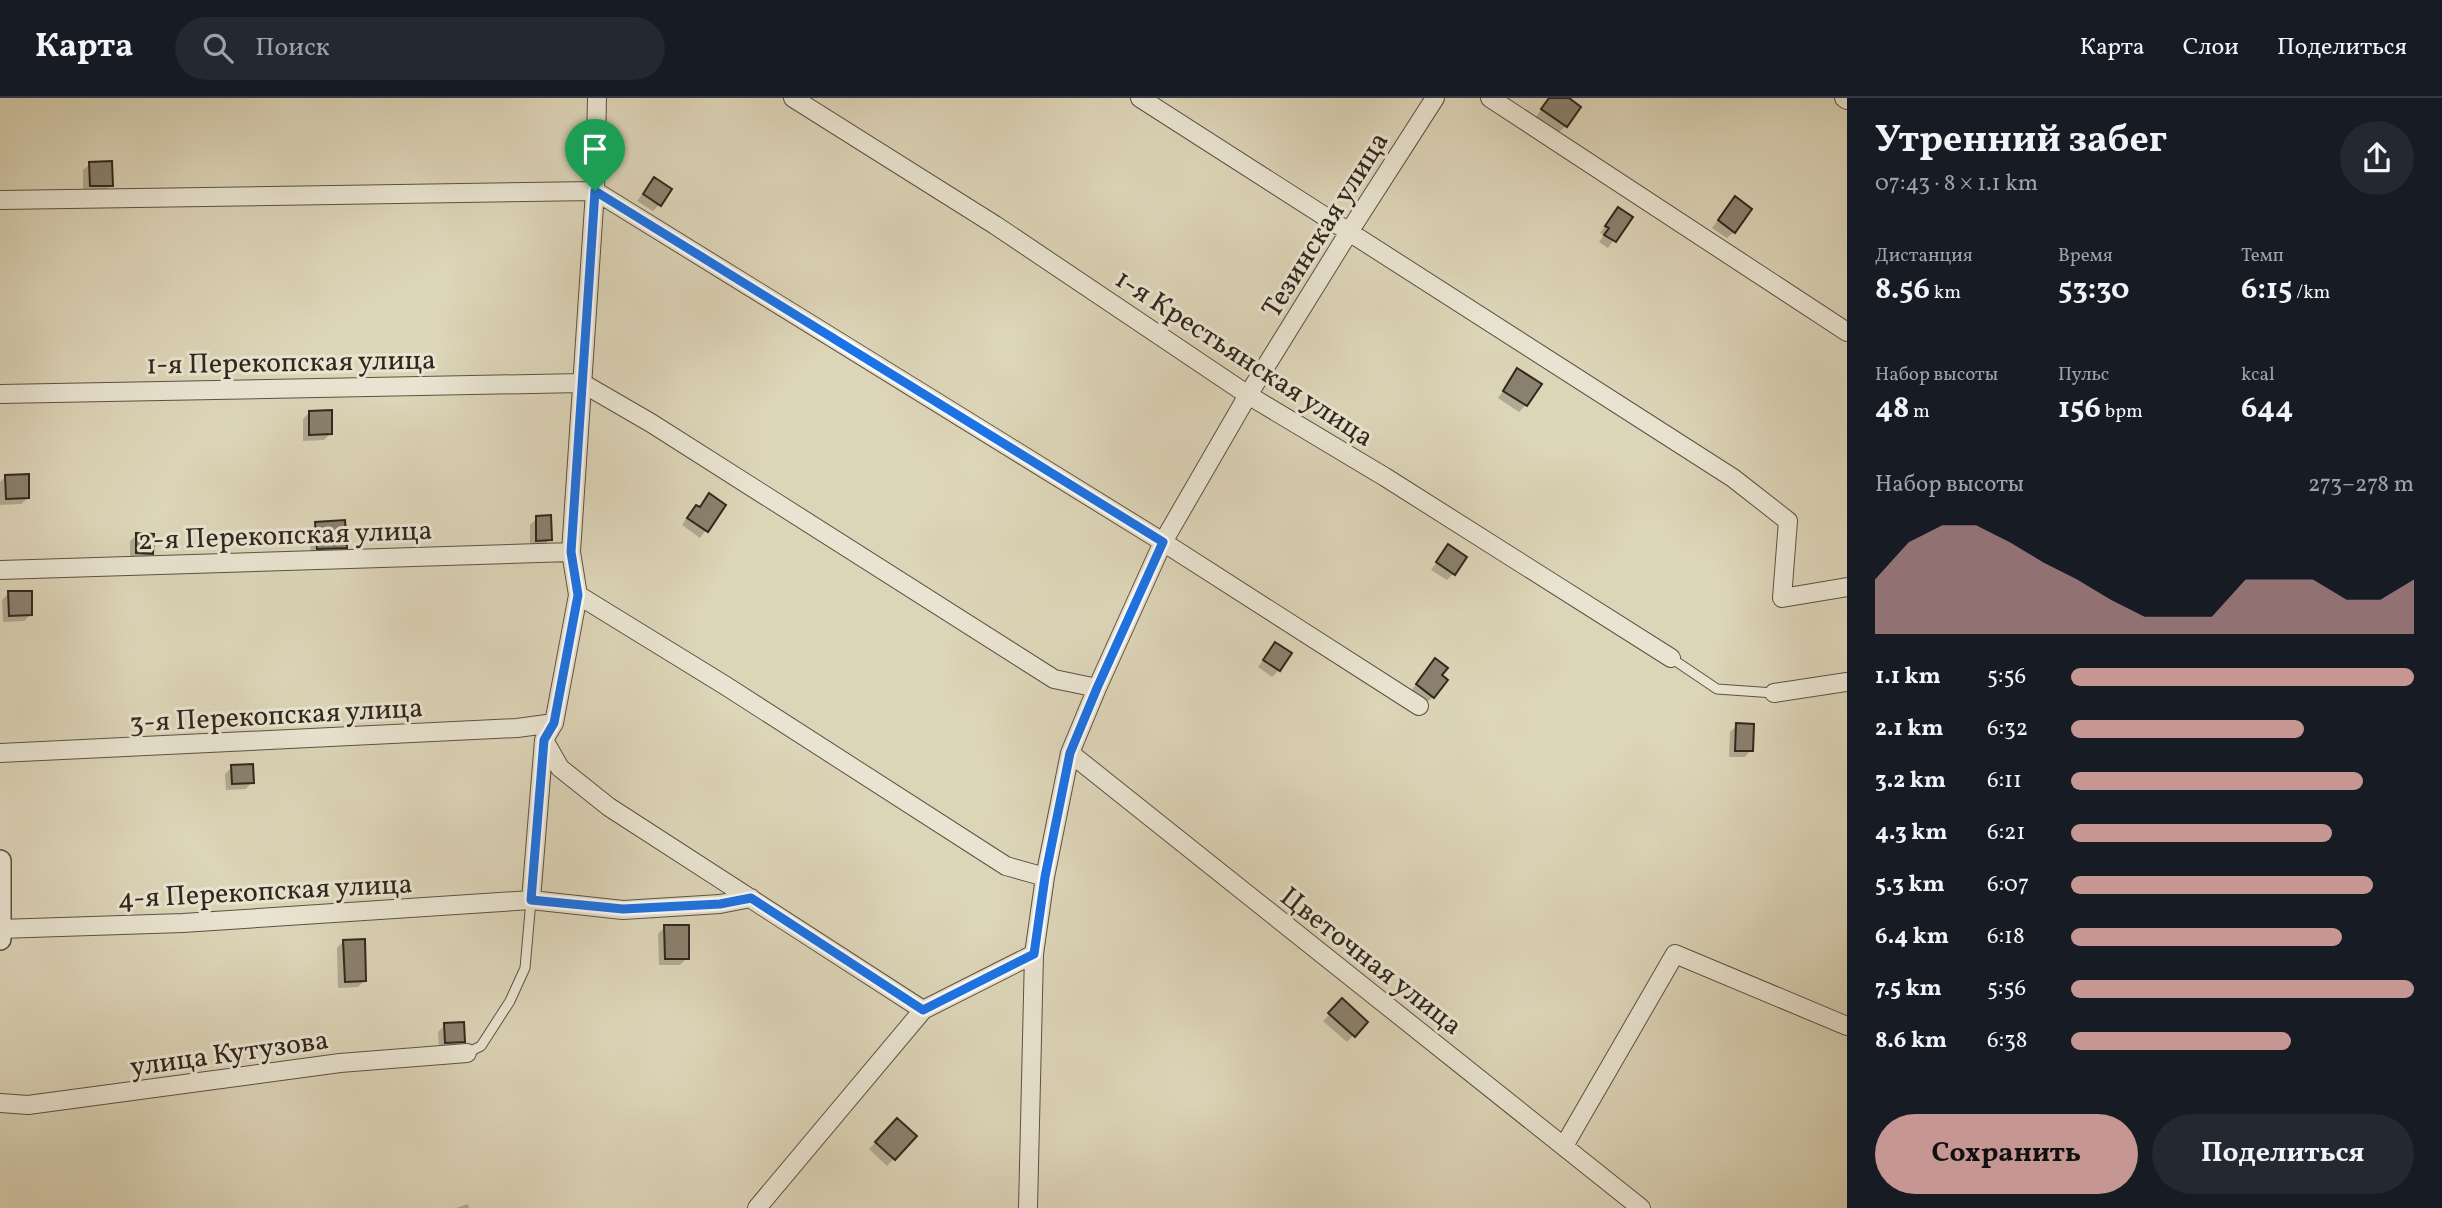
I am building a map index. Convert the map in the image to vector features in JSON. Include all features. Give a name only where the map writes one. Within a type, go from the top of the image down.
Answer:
[{"type":"street","points":[[531,900],[544,740],[554,723],[578,595],[571,552],[595,191],[597,98]]},
{"type":"street","name":"1-я Крестьянская улица","points":[[793,98],[995,225],[1248,396],[1385,477],[1671,658]]},
{"type":"street","points":[[1140,98],[1733,478],[1788,521],[1782,598],[1847,587]]},
{"type":"street","name":"Тезинская улица","points":[[1028,1208],[1034,954],[1045,877],[1070,753],[1163,542],[1248,396],[1436,98]]},
{"type":"street","points":[[1490,98],[1847,332]]},
{"type":"street","points":[[0,200],[595,191],[1163,542],[1419,706]]},
{"type":"street","points":[[582,383],[651,423],[1054,679],[1097,688]]},
{"type":"street","name":"1-я Перекопская улица","points":[[0,394],[582,383]]},
{"type":"street","name":"2-я Перекопская улица","points":[[0,570],[571,552]]},
{"type":"street","points":[[578,595],[1006,866],[1045,877]]},
{"type":"street","points":[[1774,693],[1847,682]]},
{"type":"street","name":"3-я Перекопская улица","points":[[0,753],[517,728],[554,723]]},
{"type":"street","points":[[544,740],[560,768],[609,807],[923,1010]]},
{"type":"street","name":"Цветочная улица","points":[[1070,753],[1641,1208]]},
{"type":"street","points":[[0,861],[1,932]]},
{"type":"street","name":"4-я Перекопская улица","points":[[1,932],[531,900],[623,909],[720,904],[751,898]]},
{"type":"street","points":[[757,1208],[923,1010],[1034,954]]},
{"type":"street","points":[[1564,1146],[1675,954],[1847,1026]]},
{"type":"street","name":"улица Кутузова","points":[[0,1103],[28,1105],[340,1063],[467,1054]]},
{"type":"lane","points":[[1671,658],[1717,689],[1774,693]]},
{"type":"lane","points":[[467,1054],[481,1046],[488,1037],[510,1001],[525,968],[531,900]]},
{"type":"building","points":[[1549,98],[1569,98],[1581,107],[1567,127],[1541,109]]},
{"type":"building","points":[[112,161],[113,186],[90,186],[89,162]]},
{"type":"building","points":[[654,177],[672,189],[661,206],[643,194]]},
{"type":"building","points":[[1735,196],[1752,209],[1735,233],[1718,220]]},
{"type":"building","points":[[1618,207],[1633,217],[1616,242],[1604,235],[1609,228],[1605,226]]},
{"type":"building","points":[[1517,368],[1542,384],[1527,406],[1503,391]]},
{"type":"building","points":[[332,410],[332,434],[309,435],[309,411]]},
{"type":"building","points":[[29,474],[29,498],[6,499],[5,475]]},
{"type":"building","points":[[709,493],[726,505],[708,532],[687,518],[696,505],[700,507]]},
{"type":"building","points":[[551,515],[552,540],[536,541],[536,516]]},
{"type":"building","points":[[345,520],[347,548],[317,549],[315,522]]},
{"type":"building","points":[[136,533],[154,534],[153,554],[136,553]]},
{"type":"building","points":[[1448,544],[1467,557],[1455,575],[1436,562]]},
{"type":"building","points":[[8,591],[32,591],[32,615],[9,616]]},
{"type":"building","points":[[1275,642],[1292,653],[1280,671],[1263,660]]},
{"type":"building","points":[[1435,658],[1448,668],[1442,675],[1448,680],[1434,698],[1416,684]]},
{"type":"building","points":[[1736,723],[1754,724],[1753,751],[1735,751]]},
{"type":"building","points":[[253,764],[254,783],[232,784],[231,765]]},
{"type":"building","points":[[664,925],[689,925],[689,959],[665,959]]},
{"type":"building","points":[[365,939],[366,981],[345,982],[343,940]]},
{"type":"building","points":[[1342,998],[1368,1022],[1355,1037],[1328,1013]]},
{"type":"building","points":[[464,1022],[465,1042],[445,1043],[444,1023]]},
{"type":"building","points":[[897,1118],[917,1136],[895,1160],[875,1142]]},
{"type":"route","points":[[595,191],[1163,542],[1070,753],[1045,877],[1034,954],[923,1010],[751,898],[720,904],[623,909],[531,900],[544,740],[554,723],[578,595],[571,552],[595,191]]}]
